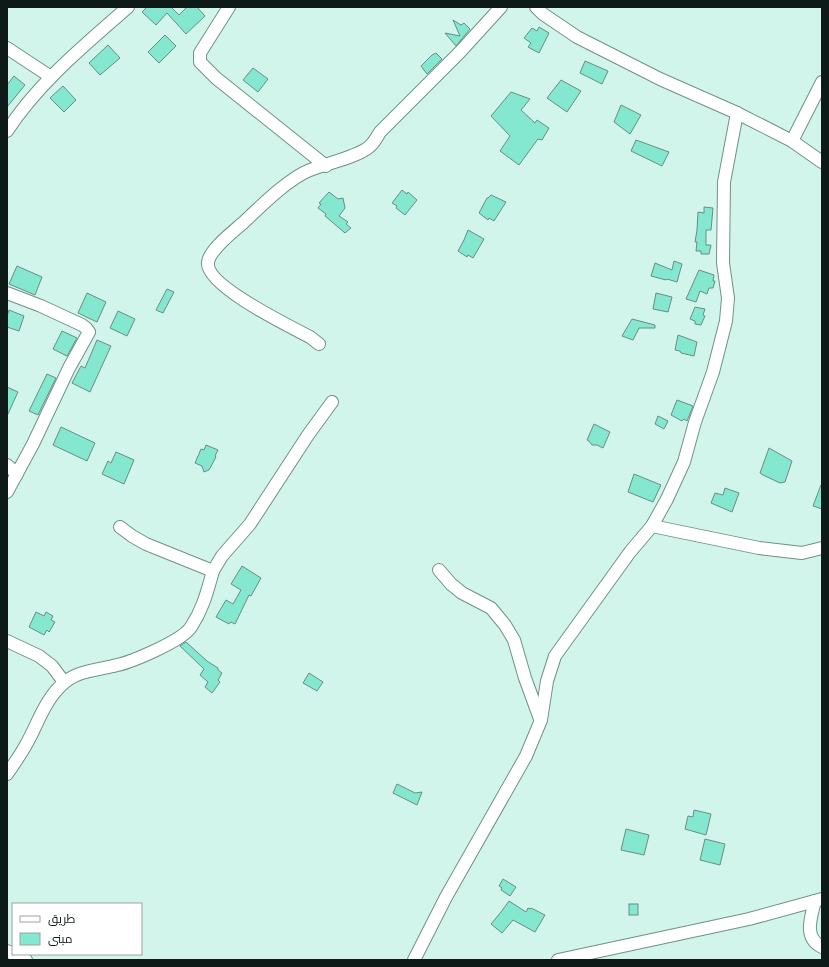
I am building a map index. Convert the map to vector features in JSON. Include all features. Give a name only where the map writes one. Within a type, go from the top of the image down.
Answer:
[{"type":"street","points":[[7,130],[16,116],[51,76],[128,7]]},
{"type":"street","points":[[229,7],[200,53],[200,62],[216,78],[326,166]]},
{"type":"street","points":[[319,344],[310,337],[239,298],[225,287],[208,270],[207,264],[211,254],[232,233],[294,178],[310,170],[326,166],[369,147],[384,127],[454,58],[501,7]]},
{"type":"street","points":[[536,7],[543,14],[577,37],[660,79],[737,113],[792,141],[822,162]]},
{"type":"street","points":[[7,48],[51,76]]},
{"type":"street","points":[[792,141],[822,82]]},
{"type":"street","points":[[414,960],[446,898],[526,756],[541,720],[547,681],[555,656],[630,552],[652,526],[668,499],[684,462],[695,422],[713,372],[726,321],[728,298],[722,263],[724,182],[737,113]]},
{"type":"street","points":[[7,293],[41,306],[82,325],[89,332],[69,368],[33,444],[7,492]]},
{"type":"street","points":[[7,774],[27,743],[52,696],[64,682],[77,674],[127,663],[168,645],[190,629],[205,603],[213,571],[222,556],[250,524],[308,435],[332,402]]},
{"type":"street","points":[[7,465],[17,474]]},
{"type":"street","points":[[652,526],[766,549],[802,553],[822,548]]},
{"type":"street","points":[[120,527],[146,544],[213,571]]},
{"type":"street","points":[[439,570],[451,584],[462,592],[491,608],[505,625],[514,640],[524,678],[541,720]]},
{"type":"street","points":[[7,641],[39,656],[52,666],[64,682]]},
{"type":"street","points":[[818,900],[809,927],[813,939],[822,947]]},
{"type":"street","points":[[558,960],[749,919],[818,900]]},
{"type":"street","points":[[15,955],[26,960]]},
{"type":"building","points":[[147,7],[173,7],[172,8],[179,15],[187,7],[197,7],[205,16],[186,34],[167,13],[156,25],[142,12]]},
{"type":"building","points":[[453,20],[461,25],[464,23],[470,29],[456,46],[445,33],[460,36]]},
{"type":"building","points":[[539,27],[549,33],[539,53],[528,47],[531,43],[524,38],[532,28],[537,31]]},
{"type":"building","points":[[165,35],[176,46],[159,63],[148,52]]},
{"type":"building","points":[[108,45],[120,58],[100,75],[89,63]]},
{"type":"building","points":[[436,53],[442,59],[427,74],[421,66]]},
{"type":"building","points":[[585,61],[608,71],[602,84],[580,73]]},
{"type":"building","points":[[253,68],[268,79],[258,92],[243,80]]},
{"type":"building","points":[[14,76],[25,85],[7,107],[7,85]]},
{"type":"building","points":[[561,80],[581,91],[567,112],[547,98]]},
{"type":"building","points":[[63,86],[76,100],[64,112],[50,98]]},
{"type":"building","points":[[511,92],[530,99],[521,110],[535,123],[537,120],[549,128],[542,140],[538,139],[519,165],[500,151],[510,136],[491,116]]},
{"type":"building","points":[[621,105],[641,115],[630,134],[614,122]]},
{"type":"building","points":[[636,140],[669,152],[662,166],[631,151]]},
{"type":"building","points":[[402,190],[407,194],[408,192],[417,200],[405,215],[392,203]]},
{"type":"building","points":[[329,192],[338,199],[343,198],[345,208],[339,216],[348,222],[346,224],[351,228],[345,233],[318,208],[321,204],[319,203]]},
{"type":"building","points":[[491,195],[506,202],[494,221],[489,218],[488,220],[479,213],[487,198]]},
{"type":"building","points":[[704,207],[713,208],[711,230],[706,230],[706,245],[711,245],[709,254],[701,254],[701,251],[696,251],[697,242],[695,242],[698,212],[704,213]]},
{"type":"building","points":[[468,230],[484,239],[473,258],[468,255],[467,257],[458,251]]},
{"type":"building","points":[[674,261],[682,264],[677,282],[651,276],[655,263],[672,270]]},
{"type":"building","points":[[17,266],[42,277],[35,295],[9,284]]},
{"type":"building","points":[[699,270],[714,275],[713,281],[715,281],[713,288],[709,288],[707,294],[700,291],[696,302],[686,299]]},
{"type":"building","points":[[167,289],[174,292],[163,313],[156,310]]},
{"type":"building","points":[[87,293],[106,302],[97,322],[78,313]]},
{"type":"building","points":[[656,293],[672,297],[668,312],[653,309]]},
{"type":"building","points":[[695,307],[705,309],[703,315],[705,316],[701,325],[695,324],[695,321],[690,319]]},
{"type":"building","points":[[9,310],[24,316],[19,331],[7,327],[7,316]]},
{"type":"building","points":[[118,311],[135,319],[127,336],[110,328]]},
{"type":"building","points":[[632,319],[655,325],[655,328],[639,328],[633,340],[622,336]]},
{"type":"building","points":[[62,331],[77,338],[67,356],[53,349]]},
{"type":"building","points":[[678,335],[697,342],[694,356],[675,350]]},
{"type":"building","points":[[97,340],[111,346],[90,392],[72,383],[81,366],[85,368]]},
{"type":"building","points":[[47,374],[56,378],[38,415],[29,411]]},
{"type":"building","points":[[7,387],[18,392],[7,416]]},
{"type":"building","points":[[677,400],[693,406],[687,421],[684,419],[682,421],[671,415]]},
{"type":"building","points":[[658,416],[668,421],[664,429],[655,424]]},
{"type":"building","points":[[594,424],[610,432],[603,448],[597,445],[592,445],[587,440]]},
{"type":"building","points":[[61,427],[95,443],[87,461],[53,445]]},
{"type":"building","points":[[206,445],[218,450],[209,470],[204,472],[202,466],[195,463],[201,449],[204,450]]},
{"type":"building","points":[[769,448],[792,461],[785,482],[780,483],[760,473]]},
{"type":"building","points":[[116,452],[134,460],[124,484],[102,474],[108,461],[111,463]]},
{"type":"building","points":[[634,474],[661,485],[653,502],[628,492]]},
{"type":"building","points":[[822,485],[822,509],[813,506]]},
{"type":"building","points":[[725,488],[739,493],[732,512],[711,503],[715,493],[723,495]]},
{"type":"building","points":[[242,566],[261,578],[251,596],[249,595],[235,624],[231,622],[229,624],[216,617],[226,600],[233,604],[241,590],[231,584]]},
{"type":"building","points":[[36,612],[44,616],[46,612],[53,616],[51,620],[55,622],[49,632],[47,630],[44,635],[29,627]]},
{"type":"building","points":[[186,642],[222,673],[218,680],[220,682],[212,693],[205,687],[208,682],[200,675],[204,669],[180,646]]},
{"type":"building","points":[[309,673],[323,682],[317,691],[303,683]]},
{"type":"building","points":[[397,784],[415,793],[422,792],[417,805],[393,793]]},
{"type":"building","points":[[694,810],[711,814],[706,835],[685,829],[688,816],[693,817]]},
{"type":"building","points":[[626,829],[649,835],[644,855],[621,850]]},
{"type":"building","points":[[705,839],[725,844],[720,865],[700,860]]},
{"type":"building","points":[[503,879],[516,887],[510,896],[501,890],[502,888],[499,886]]},
{"type":"building","points":[[509,901],[526,912],[528,908],[531,908],[545,915],[535,932],[513,920],[502,933],[491,924]]},
{"type":"building","points":[[629,904],[638,904],[638,915],[629,915]]}]
